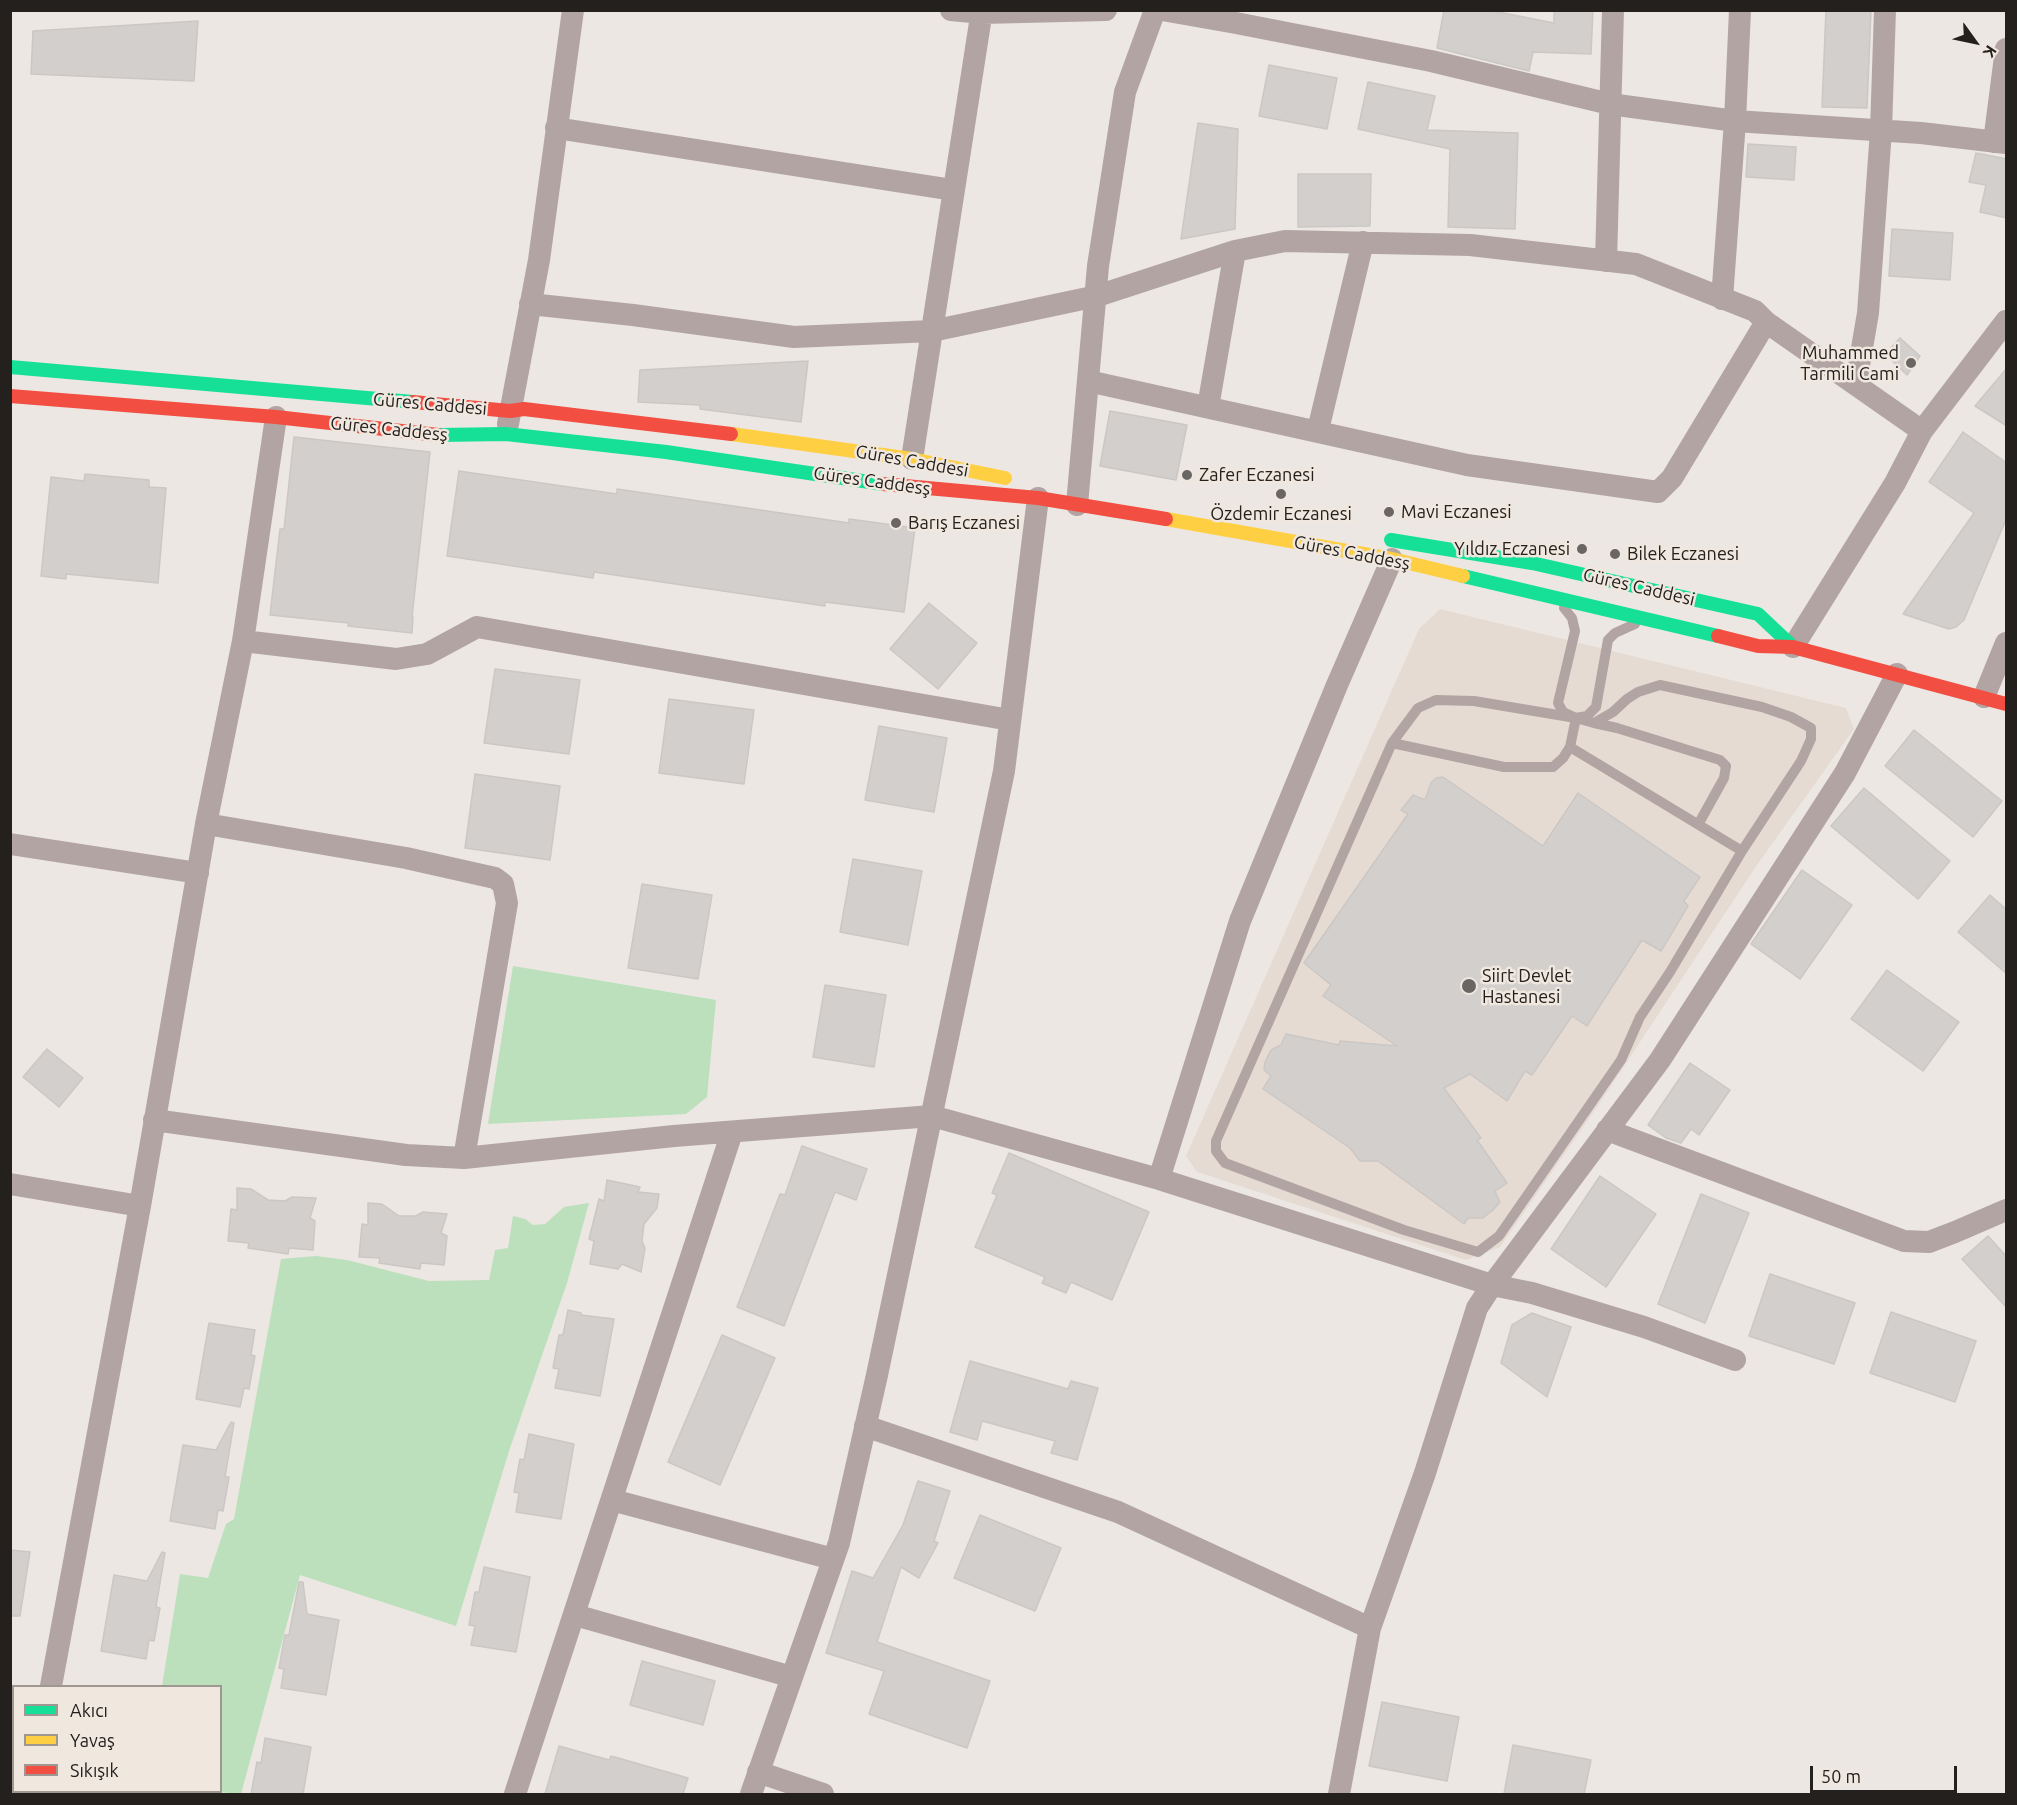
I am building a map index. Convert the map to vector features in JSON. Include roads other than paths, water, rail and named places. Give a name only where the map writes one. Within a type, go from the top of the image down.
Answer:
[{"type":"street","points":[[506,435],[538,260],[573,10]]},
{"type":"street","points":[[951,10],[982,12],[1106,10]]},
{"type":"street","points":[[1078,493],[1098,266],[1125,92],[1155,10]]},
{"type":"street","points":[[1162,10],[1236,22],[1431,61],[1610,104],[1736,121],[1922,133],[2000,142],[2007,49]]},
{"type":"street","points":[[1606,261],[1612,10]]},
{"type":"street","points":[[1722,299],[1736,121],[1740,10]]},
{"type":"street","points":[[1856,383],[1868,313],[1881,130],[1885,10]]},
{"type":"street","points":[[912,459],[982,12]]},
{"type":"street","points":[[556,128],[953,190]]},
{"type":"street","points":[[530,304],[633,315],[794,337],[932,331],[1097,296],[1235,251],[1284,241],[1470,245],[1636,264],[1755,311],[1766,322],[1922,430]]},
{"type":"street","points":[[1318,430],[1362,242]]},
{"type":"street","points":[[1208,407],[1235,251]]},
{"type":"street","points":[[2007,321],[1922,430],[1895,483],[1793,646],[2007,704]]},
{"type":"street","points":[[1088,381],[1318,430],[1467,465],[1658,492],[1672,478],[1766,322]]},
{"type":"street","name":"Güres Caddesi","points":[[10,367],[510,411],[524,409],[693,428],[912,459],[1015,480]]},
{"type":"street","name":"Güres Caddesş","points":[[10,396],[276,417],[446,436],[506,435],[666,452],[906,487],[1038,498],[1078,493],[1224,528],[1392,560],[1758,646],[1793,646]]},
{"type":"street","points":[[51,1685],[140,1206],[206,824],[243,641],[276,417]]},
{"type":"street","points":[[750,1794],[838,1544],[865,1426],[1004,771],[1038,498]]},
{"type":"street","name":"Güres Caddesi","points":[[1379,538],[1532,563],[1758,614],[1793,646]]},
{"type":"street","points":[[1159,1179],[1240,921],[1337,685],[1392,560]]},
{"type":"street","points":[[243,641],[396,659],[427,654],[477,627],[1010,720]]},
{"type":"street","points":[[1984,697],[2007,643]]},
{"type":"street","points":[[1339,1794],[1370,1628],[1425,1473],[1477,1308],[1660,1060],[1845,773],[1897,674]]},
{"type":"street","points":[[206,824],[406,858],[495,878],[503,884],[507,903],[464,1158]]},
{"type":"street","points":[[10,844],[198,873]]},
{"type":"street","points":[[154,1120],[406,1155],[464,1158],[732,1132],[932,1116],[1159,1179],[1492,1285],[1532,1293],[1644,1327],[1735,1360]]},
{"type":"street","points":[[1607,1130],[1904,1241],[1929,1242],[2007,1210]]},
{"type":"street","points":[[515,1794],[732,1132]]},
{"type":"street","points":[[10,1184],[140,1206]]},
{"type":"street","points":[[865,1426],[1118,1512],[1370,1628]]},
{"type":"street","points":[[612,1500],[833,1559]]},
{"type":"street","points":[[575,1615],[792,1677]]},
{"type":"street","points":[[758,1772],[823,1794]]},
{"type":"lane","points":[[1556,598],[1572,618],[1575,631],[1558,703],[1563,712],[1576,718],[1587,716],[1596,707],[1608,640],[1616,633],[1645,620]]},
{"type":"lane","points":[[1594,723],[1613,712],[1638,692],[1660,686],[1762,707],[1791,717],[1811,729],[1811,740],[1801,761],[1742,851],[1670,972],[1640,1017],[1621,1060],[1499,1236],[1478,1252],[1404,1230],[1224,1163],[1216,1151],[1216,1141],[1392,742],[1418,708],[1436,700],[1474,701],[1576,718],[1720,760],[1726,766],[1724,778],[1699,823]]},
{"type":"lane","points":[[1392,742],[1494,765],[1553,768],[1570,747],[1576,718]]},
{"type":"lane","points":[[1570,747],[1742,851]]},
{"type":"place","name":"Muhammed Tarmili Cami","points":[[1911,363]]},
{"type":"place","name":"Zafer Eczanesi","points":[[1187,475]]},
{"type":"place","name":"Özdemir Eczanesi","points":[[1281,494]]},
{"type":"place","name":"Mavi Eczanesi","points":[[1389,512]]},
{"type":"place","name":"Barış Eczanesi","points":[[896,523]]},
{"type":"place","name":"Yıldız Eczanesi","points":[[1582,549]]},
{"type":"place","name":"Bilek Eczanesi","points":[[1615,554]]},
{"type":"place","name":"Siirt Devlet Hastanesi","points":[[1469,986]]}]
